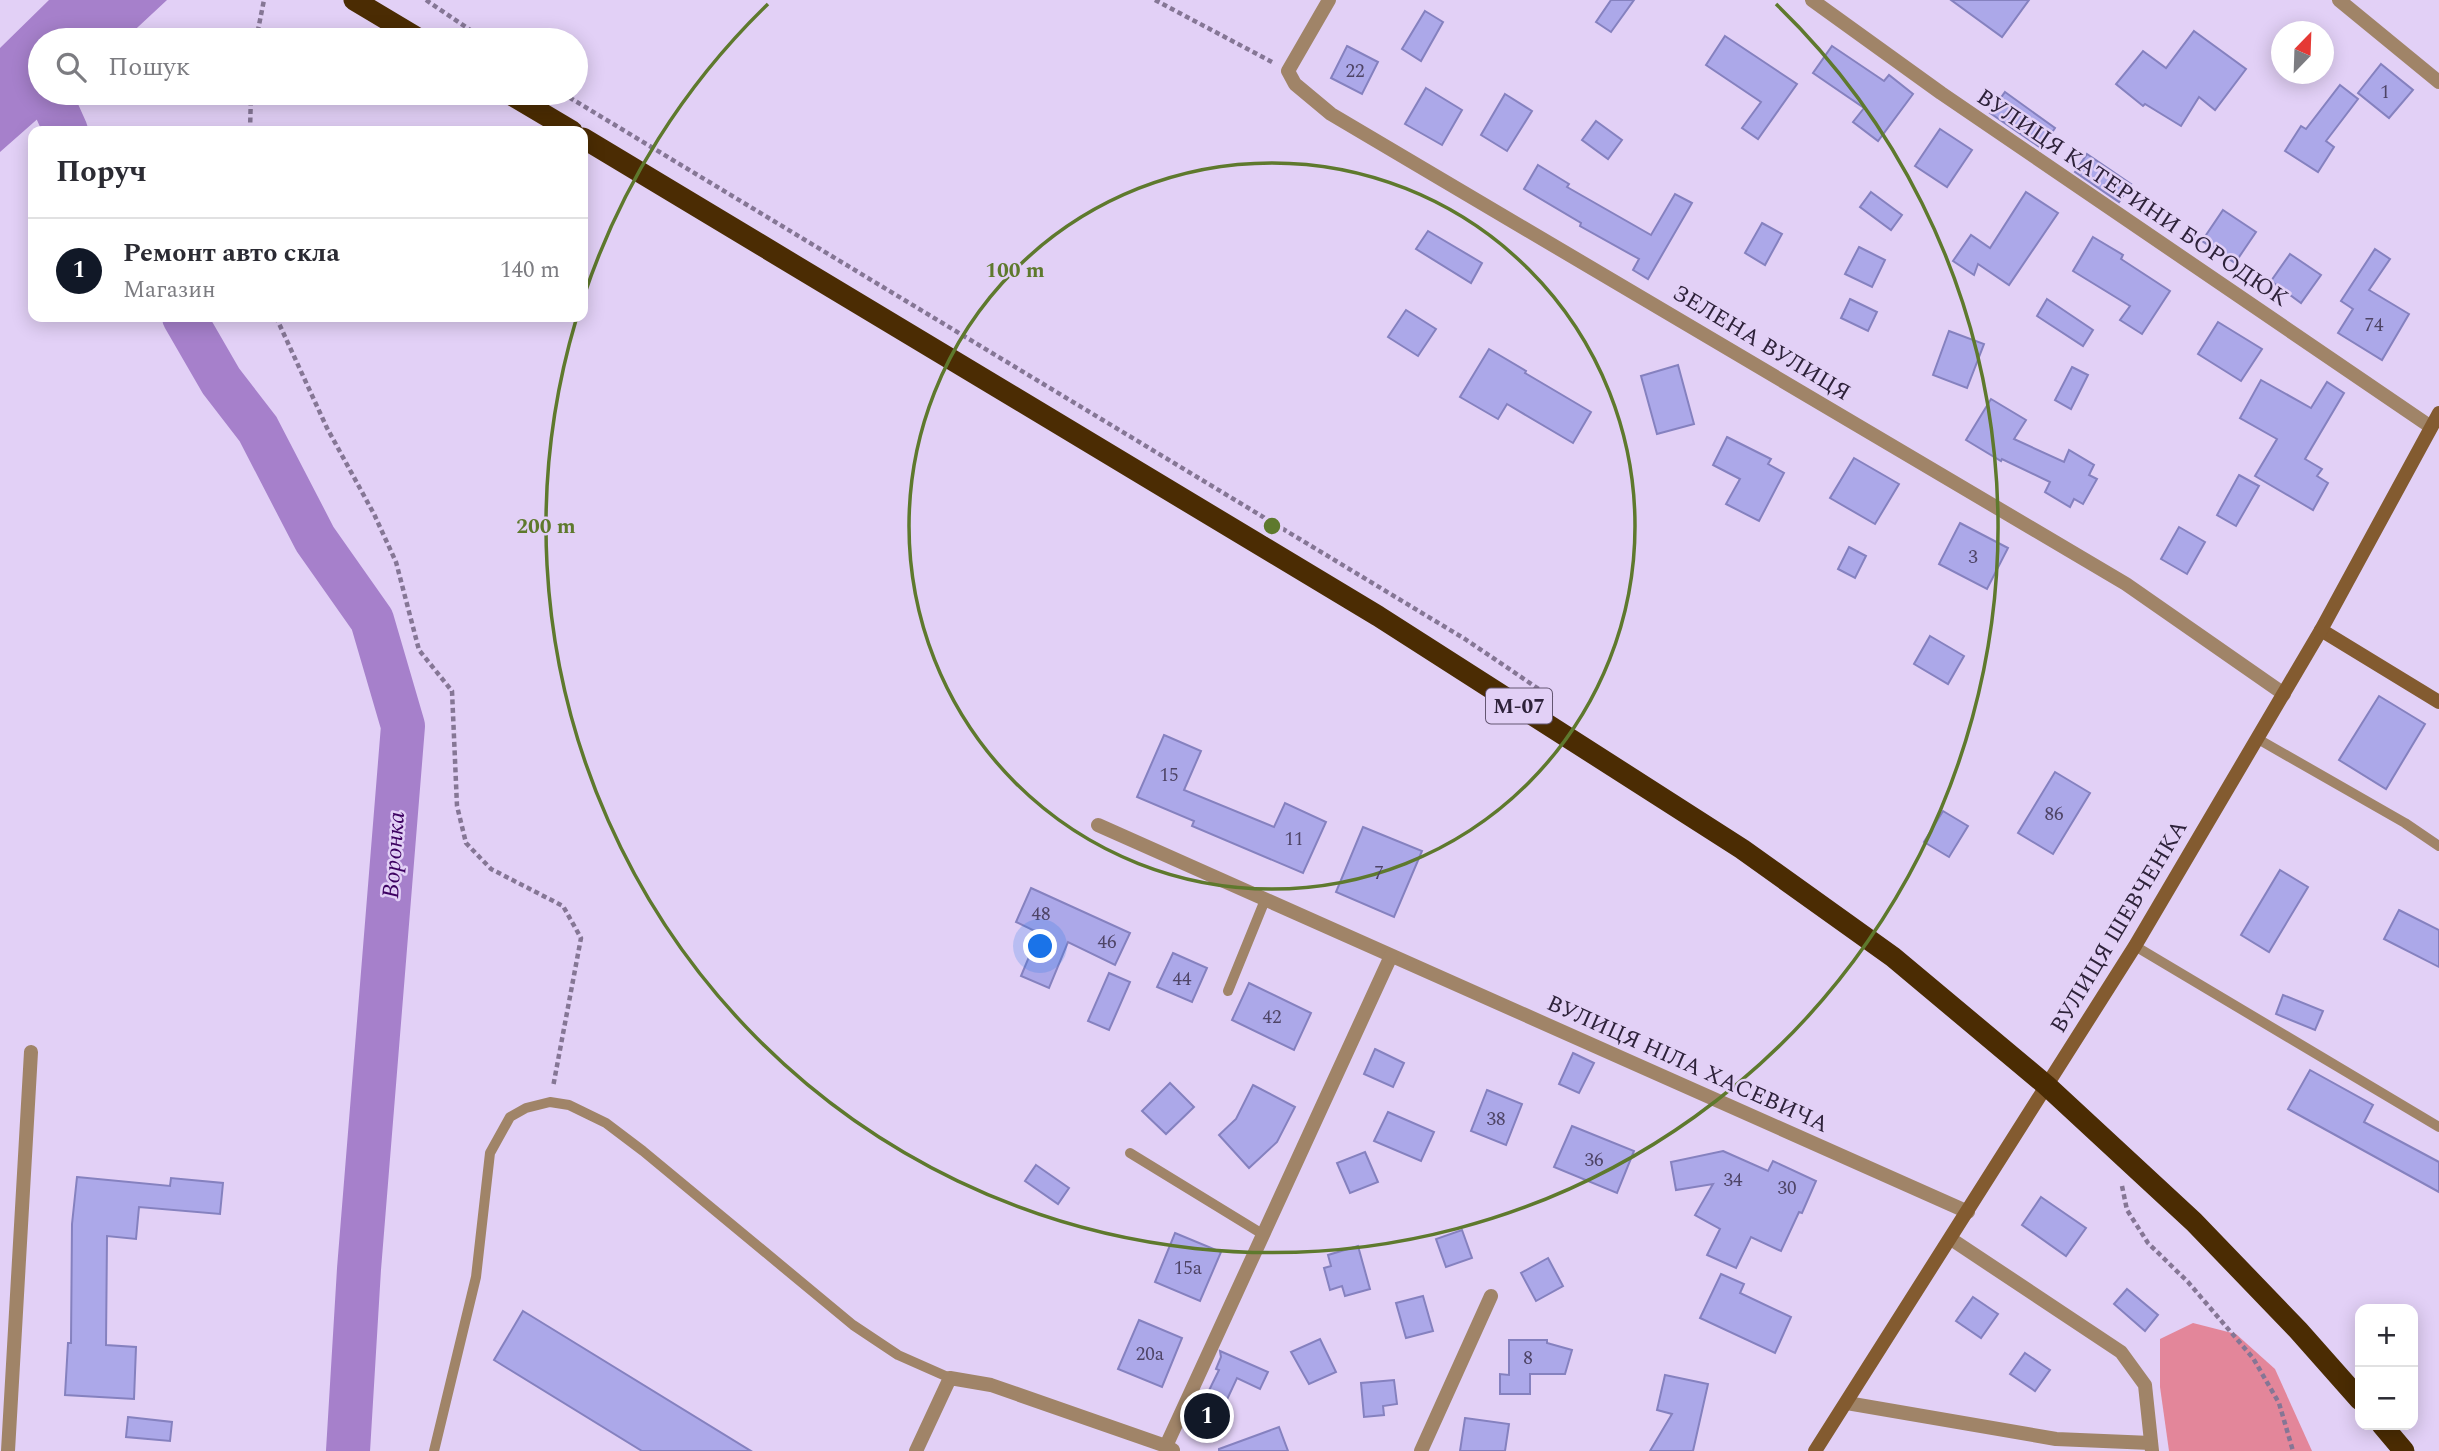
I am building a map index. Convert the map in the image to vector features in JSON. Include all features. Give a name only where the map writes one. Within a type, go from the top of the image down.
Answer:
[{"type":"highway","points":[[354,0],[401,28]]},
{"type":"highway","points":[[528,105],[564,126]]},
{"type":"highway","name":"М-07","points":[[588,141],[1378,617],[1742,849],[1893,957],[2046,1085],[2194,1222],[2298,1329],[2355,1394]]},
{"type":"highway","points":[[2386,1430],[2404,1451]]},
{"type":"street","points":[[1288,71],[1329,0]]},
{"type":"street","name":"ВУЛИЦЯ КАТЕРИНИ БОРОДЮК","points":[[1812,0],[1952,101],[2431,428]]},
{"type":"street","points":[[2339,0],[2439,82]]},
{"type":"street","name":"ЗЕЛЕНА ВУЛИЦЯ","points":[[1288,71],[1295,84],[1331,114],[2126,584],[2284,694]]},
{"type":"street","name":"ВУЛИЦЯ ШЕВЧЕНКА","points":[[1815,1451],[2135,946],[2322,630],[2439,413]]},
{"type":"street","points":[[2322,630],[2439,702]]},
{"type":"street","name":"ВУЛИЦЯ НІЛА ХАСЕВИЧА","points":[[1098,825],[1968,1212]]},
{"type":"street","points":[[916,1451],[950,1378],[991,1385],[1170,1448],[1391,956]]},
{"type":"street","points":[[8,1451],[31,1052]]},
{"type":"street","points":[[1847,1403],[2056,1439],[2152,1447],[2145,1385],[2121,1352],[1951,1239]]},
{"type":"street","points":[[1422,1451],[1492,1296]]},
{"type":"lane","points":[[2258,739],[2405,822],[2439,846]]},
{"type":"lane","points":[[1228,991],[1265,901]]},
{"type":"lane","points":[[2135,946],[2439,1126]]},
{"type":"lane","points":[[434,1451],[476,1277],[490,1153],[510,1116],[526,1108],[550,1102],[569,1105],[606,1123],[853,1325],[898,1355],[950,1378]]},
{"type":"lane","points":[[1130,1153],[1264,1235]]},
{"type":"path","points":[[258,28],[264,0]]},
{"type":"path","points":[[426,0],[467,28]]},
{"type":"path","points":[[1156,0],[1288,71]]},
{"type":"path","points":[[250,126],[251,105]]},
{"type":"path","points":[[278,322],[327,428],[374,514],[396,562],[419,650],[452,691],[457,806],[466,843],[491,869],[563,906],[581,938],[550,1102]]},
{"type":"path","points":[[2125,1158],[2120,1175],[2127,1210],[2148,1243],[2188,1282],[2253,1358],[2279,1404],[2293,1451]]},
{"type":"shaded area","points":[[49,0],[167,0],[137,28],[28,28],[28,105],[53,105],[0,152],[0,48]]},
{"type":"shaded area","points":[[2193,1323],[2236,1334],[2275,1369],[2312,1451],[2169,1451],[2160,1387],[2160,1339]]},
{"type":"building","points":[[1611,0],[1634,0],[1611,32],[1596,22]]},
{"type":"building","points":[[1951,0],[2029,0],[2002,37]]},
{"type":"building","points":[[1425,11],[1443,22],[1421,61],[1402,49]]},
{"type":"building","points":[[2194,31],[2246,69],[2215,110],[2199,97],[2181,126],[2145,104],[2143,106],[2116,84],[2143,51],[2166,68]]},
{"type":"building","points":[[1725,36],[1797,84],[1758,139],[1742,128],[1761,102],[1706,65]]},
{"type":"building","points":[[1347,46],[1378,62],[1362,94],[1331,78]]},
{"type":"building","points":[[1832,46],[1884,81],[1889,75],[1913,94],[1878,141],[1853,122],[1864,108],[1813,73]]},
{"type":"building","points":[[2381,64],[2413,90],[2389,118],[2358,93]]},
{"type":"building","points":[[2340,85],[2358,99],[2326,141],[2334,147],[2318,172],[2285,151],[2301,126],[2306,129]]},
{"type":"building","points":[[1426,88],[1462,110],[1442,145],[1405,124]]},
{"type":"building","points":[[2005,92],[2055,128],[2041,148],[1990,113]]},
{"type":"building","points":[[1505,94],[1532,111],[1507,151],[1481,135]]},
{"type":"building","points":[[1596,121],[1622,140],[1608,159],[1582,140]]},
{"type":"building","points":[[1940,129],[1972,150],[1947,187],[1915,166]]},
{"type":"building","points":[[2087,154],[2131,184],[2119,202],[2075,172]]},
{"type":"building","points":[[1538,165],[1569,184],[1567,187],[1651,235],[1675,194],[1692,203],[1648,279],[1633,270],[1639,259],[1580,226],[1581,223],[1524,189]]},
{"type":"building","points":[[1871,192],[1902,215],[1891,230],[1860,207]]},
{"type":"building","points":[[2026,192],[2058,213],[2009,285],[1978,264],[1974,275],[1953,261],[1971,235],[1990,248]]},
{"type":"building","points":[[2223,210],[2256,232],[2235,263],[2202,241]]},
{"type":"building","points":[[1762,223],[1782,234],[1765,265],[1745,253]]},
{"type":"building","points":[[1428,231],[1482,263],[1471,283],[1416,249]]},
{"type":"building","points":[[2093,237],[2123,255],[2121,259],[2170,291],[2142,334],[2120,320],[2130,306],[2073,271]]},
{"type":"building","points":[[1859,247],[1885,260],[1872,287],[1845,274]]},
{"type":"building","points":[[2375,249],[2390,259],[2369,290],[2409,314],[2382,360],[2338,333],[2353,309],[2341,301]]},
{"type":"building","points":[[2290,254],[2321,275],[2301,303],[2271,281]]},
{"type":"building","points":[[1850,299],[1877,312],[1868,331],[1841,318]]},
{"type":"building","points":[[2047,299],[2093,330],[2083,346],[2037,316]]},
{"type":"building","points":[[1406,310],[1436,329],[1418,356],[1388,337]]},
{"type":"building","points":[[2218,322],[2262,349],[2241,381],[2198,354]]},
{"type":"building","points":[[1949,331],[1984,344],[1967,388],[1933,375]]},
{"type":"building","points":[[1489,349],[1591,412],[1573,443],[1507,404],[1498,419],[1460,397]]},
{"type":"building","points":[[1678,365],[1694,424],[1657,434],[1641,376]]},
{"type":"building","points":[[2072,367],[2088,375],[2071,409],[2055,400]]},
{"type":"building","points":[[2261,380],[2311,408],[2327,382],[2344,393],[2305,459],[2322,469],[2317,476],[2328,483],[2313,510],[2255,476],[2277,439],[2240,418]]},
{"type":"building","points":[[1991,399],[2026,420],[2014,439],[2064,462],[2069,450],[2094,465],[2089,475],[2097,479],[2083,504],[2074,499],[2070,507],[2045,492],[2050,482],[2002,459],[2001,461],[1966,440]]},
{"type":"building","points":[[1727,437],[1771,459],[1768,464],[1784,473],[1759,521],[1726,504],[1740,479],[1713,465]]},
{"type":"building","points":[[1854,458],[1899,484],[1875,524],[1830,498]]},
{"type":"building","points":[[2239,475],[2259,486],[2236,526],[2217,515]]},
{"type":"building","points":[[1960,523],[2008,548],[1987,589],[1939,564]]},
{"type":"building","points":[[2179,527],[2205,542],[2187,574],[2161,559]]},
{"type":"building","points":[[1849,547],[1866,556],[1855,578],[1838,569]]},
{"type":"building","points":[[1930,636],[1964,656],[1948,684],[1914,664]]},
{"type":"building","points":[[2379,696],[2425,724],[2386,789],[2339,760]]},
{"type":"building","points":[[1164,735],[1201,751],[1184,790],[1274,827],[1285,803],[1326,822],[1303,873],[1192,826],[1194,821],[1137,797]]},
{"type":"building","points":[[2055,772],[2090,793],[2053,854],[2018,833]]},
{"type":"building","points":[[1943,811],[1968,826],[1949,857],[1924,842]]},
{"type":"building","points":[[1363,827],[1422,851],[1394,917],[1336,892]]},
{"type":"building","points":[[2280,870],[2308,887],[2269,952],[2241,935]]},
{"type":"building","points":[[1031,888],[1130,933],[1115,965],[1068,942],[1049,988],[1021,976],[1039,933],[1016,922]]},
{"type":"building","points":[[2399,910],[2439,930],[2439,967],[2384,939]]},
{"type":"building","points":[[1173,953],[1207,968],[1192,1002],[1157,987]]},
{"type":"building","points":[[1109,973],[1130,982],[1109,1030],[1088,1021]]},
{"type":"building","points":[[1249,983],[1311,1013],[1294,1050],[1232,1020]]},
{"type":"building","points":[[2283,995],[2323,1011],[2315,1030],[2276,1014]]},
{"type":"building","points":[[1375,1049],[1404,1063],[1393,1087],[1364,1074]]},
{"type":"building","points":[[1573,1053],[1594,1063],[1579,1093],[1559,1084]]},
{"type":"building","points":[[2310,1070],[2373,1105],[2364,1122],[2439,1162],[2439,1192],[2288,1109]]},
{"type":"building","points":[[1170,1083],[1194,1107],[1166,1134],[1142,1111]]},
{"type":"building","points":[[1253,1085],[1295,1107],[1277,1142],[1249,1168],[1219,1135],[1236,1119]]},
{"type":"building","points":[[1487,1090],[1522,1104],[1506,1145],[1471,1131]]},
{"type":"building","points":[[1388,1112],[1434,1132],[1421,1161],[1374,1141]]},
{"type":"building","points":[[1572,1126],[1634,1151],[1617,1193],[1554,1167]]},
{"type":"building","points":[[1723,1151],[1768,1171],[1773,1161],[1816,1181],[1781,1251],[1751,1237],[1736,1268],[1707,1255],[1720,1229],[1695,1215],[1713,1184],[1676,1190],[1671,1162]]},
{"type":"building","points":[[1365,1152],[1378,1182],[1350,1193],[1337,1163]]},
{"type":"building","points":[[1036,1165],[1069,1188],[1058,1204],[1025,1181]]},
{"type":"building","points":[[77,1177],[170,1186],[171,1178],[223,1183],[220,1214],[139,1207],[136,1239],[107,1236],[106,1345],[136,1347],[134,1399],[65,1395],[68,1343],[71,1343],[72,1224]]},
{"type":"building","points":[[2041,1197],[2086,1228],[2066,1256],[2022,1225]]},
{"type":"building","points":[[1462,1230],[1472,1258],[1446,1267],[1436,1239]]},
{"type":"building","points":[[1175,1233],[1221,1252],[1200,1301],[1155,1282]]},
{"type":"building","points":[[1358,1246],[1370,1289],[1345,1296],[1342,1286],[1330,1290],[1324,1268],[1331,1266],[1328,1255]]},
{"type":"building","points":[[1548,1258],[1563,1286],[1536,1301],[1521,1273]]},
{"type":"building","points":[[1721,1274],[1744,1284],[1740,1293],[1791,1317],[1775,1353],[1700,1318]]},
{"type":"building","points":[[2127,1289],[2158,1315],[2145,1331],[2114,1304]]},
{"type":"building","points":[[1423,1296],[1433,1331],[1406,1338],[1396,1303]]},
{"type":"building","points":[[1973,1297],[1998,1314],[1981,1338],[1956,1321]]},
{"type":"building","points":[[523,1311],[751,1451],[642,1451],[494,1360]]},
{"type":"building","points":[[1139,1320],[1182,1338],[1162,1387],[1118,1369]]},
{"type":"building","points":[[1320,1339],[1336,1372],[1309,1384],[1291,1352]]},
{"type":"building","points":[[1509,1340],[1547,1340],[1547,1343],[1572,1350],[1565,1374],[1530,1374],[1530,1394],[1500,1394],[1500,1374],[1509,1375]]},
{"type":"building","points":[[1220,1351],[1268,1372],[1260,1389],[1237,1378],[1212,1432],[1193,1423],[1219,1370],[1216,1369],[1221,1357]]},
{"type":"building","points":[[2025,1353],[2050,1370],[2035,1391],[2010,1374]]},
{"type":"building","points":[[1665,1375],[1708,1384],[1693,1451],[1650,1451],[1672,1414],[1657,1410]]},
{"type":"building","points":[[1394,1380],[1397,1404],[1383,1406],[1384,1415],[1364,1417],[1361,1383]]},
{"type":"building","points":[[128,1417],[172,1422],[170,1441],[126,1437]]},
{"type":"building","points":[[1465,1418],[1509,1424],[1505,1451],[1460,1451]]},
{"type":"building","points":[[1279,1427],[1288,1451],[1219,1451],[1219,1449]]},
{"type":"waterway","name":"Воронка","points":[[54,105],[64,126]]},
{"type":"waterway","name":"Воронка","points":[[187,322],[221,381],[258,429],[315,539],[372,620],[403,726],[359,1269],[348,1451]]},
{"type":"place","name":"Ремонт авто скла","points":[[1207,1416]]}]
